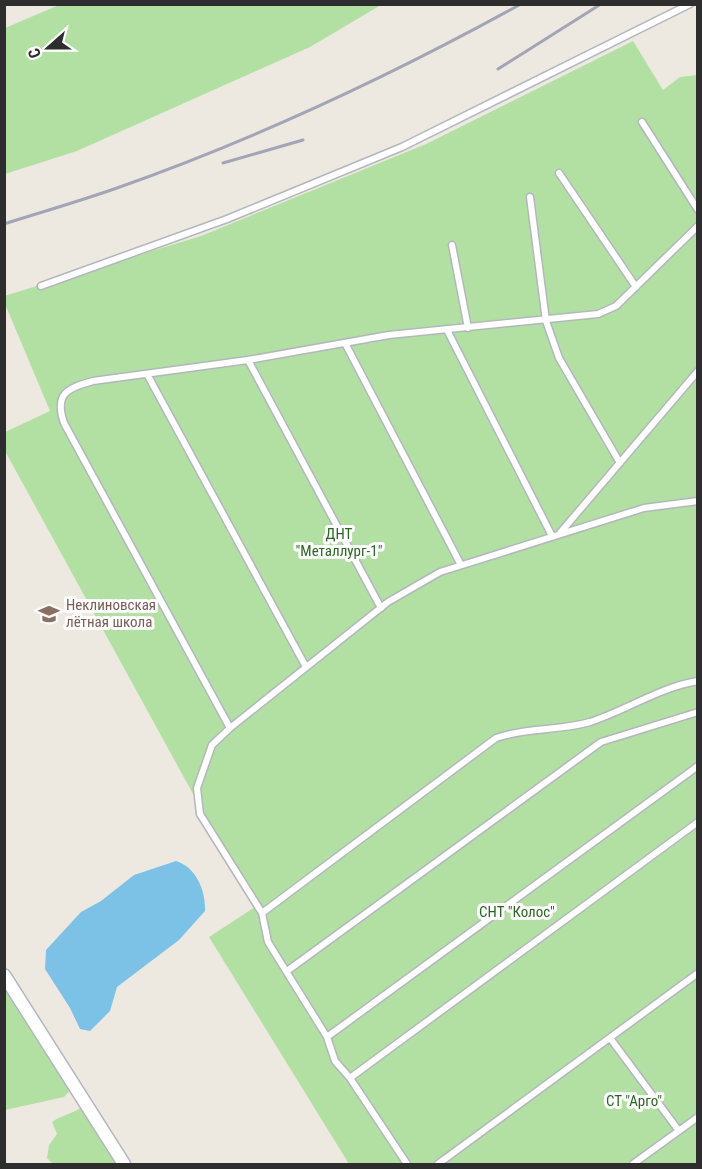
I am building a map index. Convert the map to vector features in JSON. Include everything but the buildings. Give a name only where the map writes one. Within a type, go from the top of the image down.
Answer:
[{"type":"street","points":[[4,975],[124,1164]]},
{"type":"lane","points":[[40,286],[227,219],[402,147],[690,4]]},
{"type":"lane","points":[[642,122],[698,210]]},
{"type":"lane","points":[[559,173],[636,286]]},
{"type":"lane","points":[[530,197],[546,321],[559,358],[620,463]]},
{"type":"lane","points":[[230,728],[64,423],[59,408],[61,398],[75,386],[93,381],[248,360],[389,335],[598,314],[616,306],[698,226]]},
{"type":"lane","points":[[452,245],[468,328]]},
{"type":"lane","points":[[447,330],[552,536]]},
{"type":"lane","points":[[345,343],[461,565]]},
{"type":"lane","points":[[248,360],[381,608]]},
{"type":"lane","points":[[560,534],[698,371]]},
{"type":"lane","points":[[147,374],[306,668]]},
{"type":"lane","points":[[407,1164],[350,1078],[335,1061],[327,1037],[268,942],[262,913],[200,814],[197,788],[212,745],[230,728],[381,608],[440,572],[644,508],[698,501]]},
{"type":"lane","points":[[262,913],[496,738],[519,730],[588,723],[679,684],[698,681]]},
{"type":"lane","points":[[287,971],[601,742],[698,712]]},
{"type":"lane","points":[[327,1037],[698,766]]},
{"type":"lane","points":[[350,1078],[698,822]]},
{"type":"lane","points":[[438,1164],[698,973]]},
{"type":"lane","points":[[610,1038],[679,1131]]},
{"type":"lane","points":[[633,1164],[698,1117]]},
{"type":"green space","points":[[59,5],[381,5],[310,47],[77,151],[5,174],[5,28]]},
{"type":"green space","points":[[633,41],[663,90],[680,77],[697,75],[697,1162],[694,1164],[349,1164],[209,937],[255,907],[5,451],[5,432],[50,411],[5,304],[4,296],[201,236],[426,144]]},
{"type":"green space","points":[[4,979],[73,1087],[64,1097],[5,1110]]},
{"type":"green space","points":[[85,1104],[121,1164],[53,1164],[47,1158],[49,1145],[57,1134],[52,1122]]},
{"type":"water","points":[[176,861],[194,874],[202,888],[205,911],[179,940],[117,987],[110,1011],[90,1031],[80,1029],[70,1008],[45,969],[46,950],[81,912],[101,901],[134,875]]},
{"type":"railway","points":[[4,224],[117,188],[221,149],[423,56],[521,4]]},
{"type":"railway","points":[[498,69],[601,4]]},
{"type":"railway","points":[[223,163],[303,140]]},
{"type":"place","name":"Неклиновская лётная школа","points":[[49,614]]},
{"type":"park label","name":"ДНТ \"Металлург-1\"","points":[[339,542]]},
{"type":"park label","name":"СНТ \"Колос\"","points":[[517,912]]},
{"type":"park label","name":"СТ \"Арго\"","points":[[634,1101]]}]
